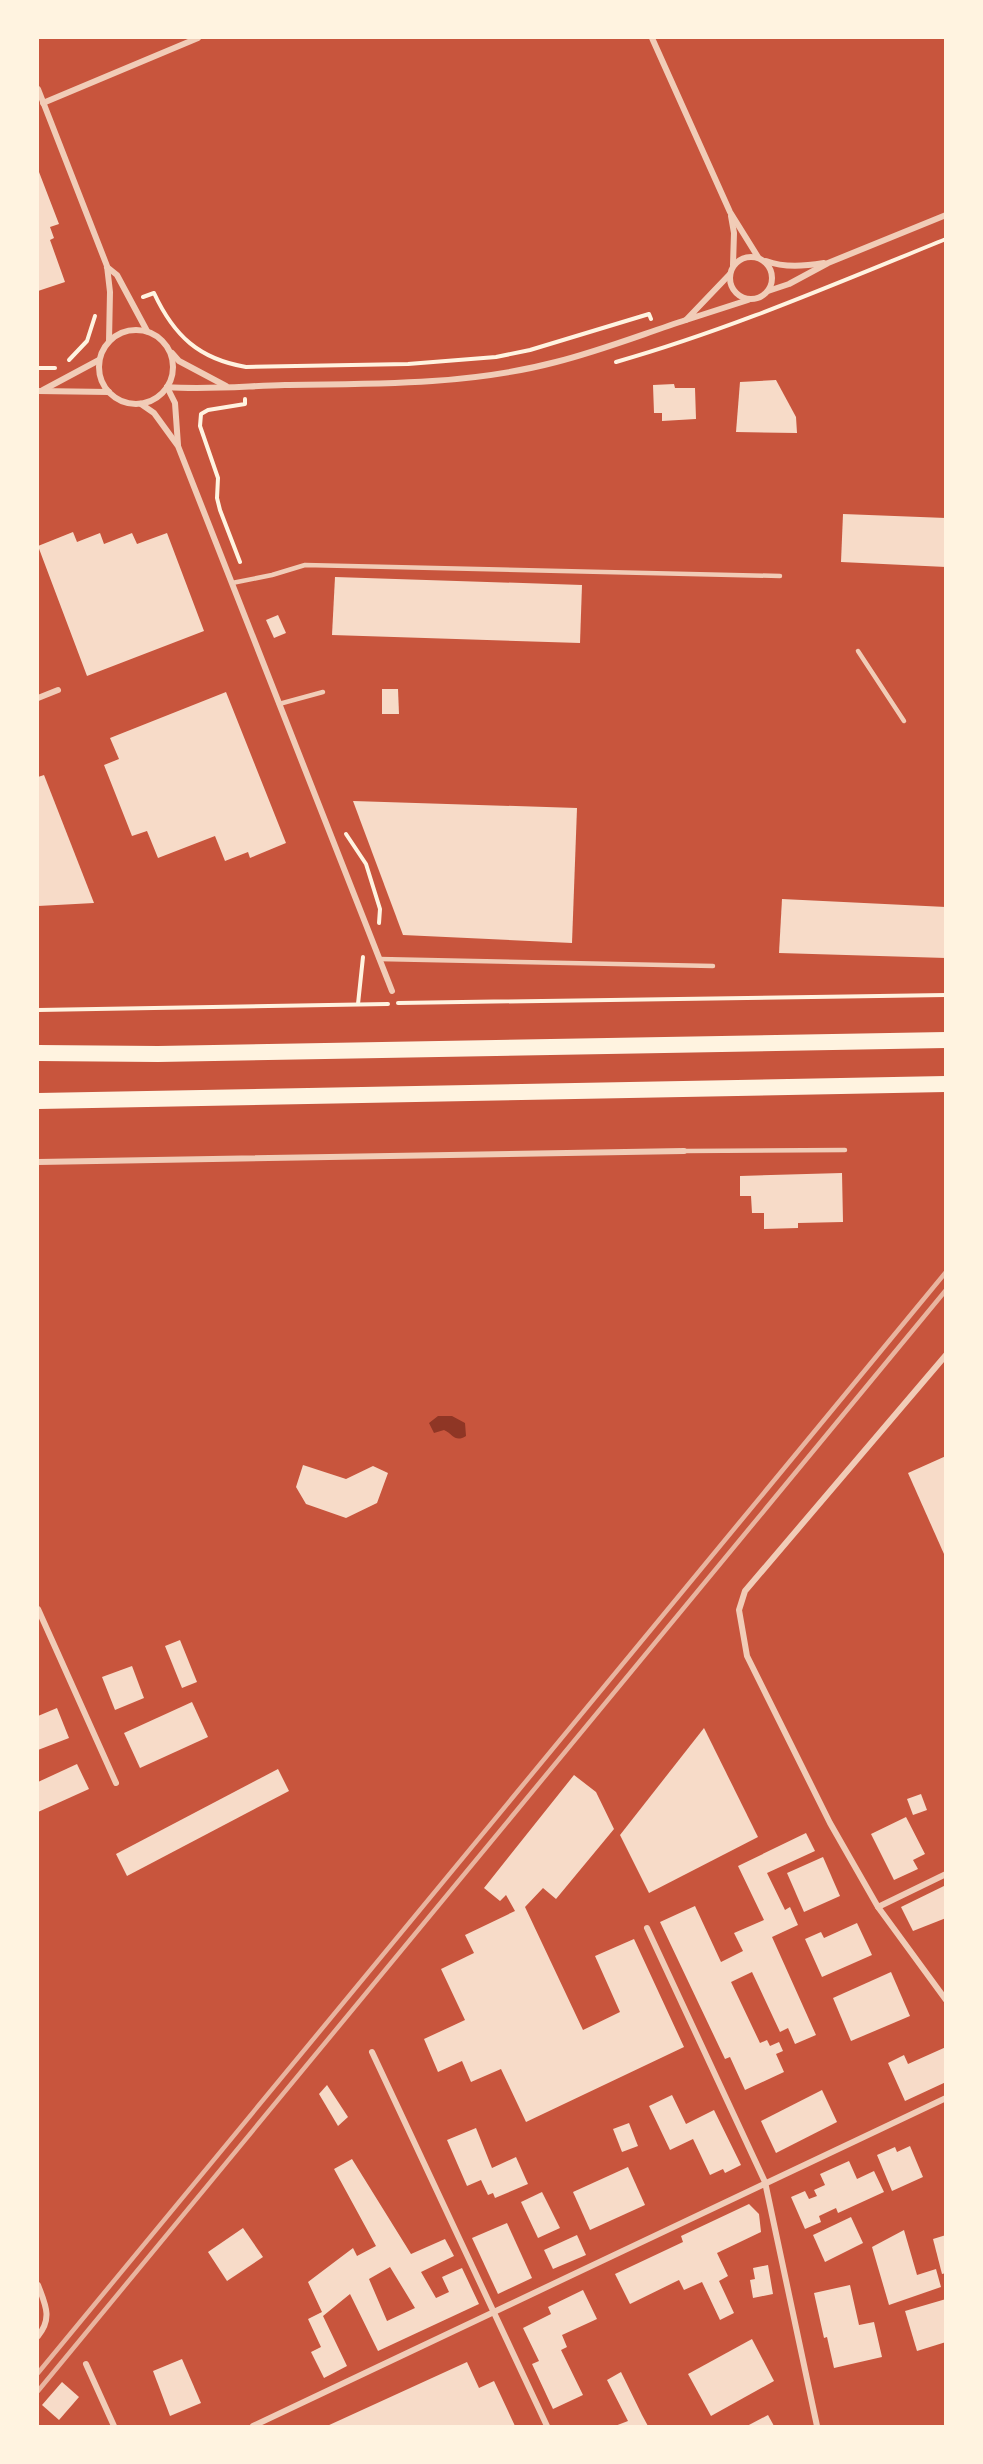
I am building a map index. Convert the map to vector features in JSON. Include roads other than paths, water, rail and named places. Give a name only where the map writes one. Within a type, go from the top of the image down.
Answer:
[{"type":"highway","points":[[38,1053],[158,1054],[945,1040]]},
{"type":"highway","points":[[38,1101],[945,1084]]},
{"type":"street","points":[[43,103],[198,38]]},
{"type":"street","points":[[651,38],[730,212],[761,259],[769,266],[772,278],[768,291]]},
{"type":"street","points":[[38,89],[107,266],[110,292],[109,341],[99,360],[100,377],[109,392],[118,399],[129,404],[151,401],[167,387],[172,372],[168,348]]},
{"type":"street","points":[[730,212],[734,233],[732,288],[737,294],[749,299]]},
{"type":"street","points":[[167,387],[202,390],[227,387],[482,377],[557,362],[756,298],[789,284],[828,263],[945,215]]},
{"type":"street","points":[[686,320],[744,258],[761,259],[776,265],[802,266],[828,263]]},
{"type":"street","points":[[107,266],[117,275],[147,331],[162,341],[179,361],[227,387]]},
{"type":"street","points":[[109,341],[127,331],[147,331]]},
{"type":"street","points":[[40,391],[99,360]]},
{"type":"street","points":[[167,387],[175,403],[178,446]]},
{"type":"street","points":[[40,391],[109,392]]},
{"type":"street","points":[[141,404],[154,413],[178,446],[392,991]]},
{"type":"street","points":[[38,698],[58,690]]},
{"type":"street","points":[[38,1162],[684,1151]]},
{"type":"street","points":[[945,1355],[745,1591],[740,1610],[747,1656],[830,1823],[878,1908],[945,2000]]},
{"type":"street","points":[[38,1609],[116,1783]]},
{"type":"street","points":[[878,1908],[945,1874]]},
{"type":"street","points":[[647,1928],[765,2182],[817,2427]]},
{"type":"street","points":[[372,2052],[547,2427]]},
{"type":"street","points":[[254,2427],[945,2098]]},
{"type":"street","points":[[38,2285],[48,2311],[43,2329],[38,2336]]},
{"type":"street","points":[[86,2364],[114,2427]]},
{"type":"lane","points":[[232,583],[272,575],[304,565],[780,576]]},
{"type":"lane","points":[[858,651],[904,721]]},
{"type":"lane","points":[[279,704],[323,692]]},
{"type":"lane","points":[[379,959],[713,966]]},
{"type":"lane","points":[[684,1151],[846,1150]]},
{"type":"railway","points":[[38,2373],[946,1272]]},
{"type":"railway","points":[[38,2391],[946,1290]]}]
